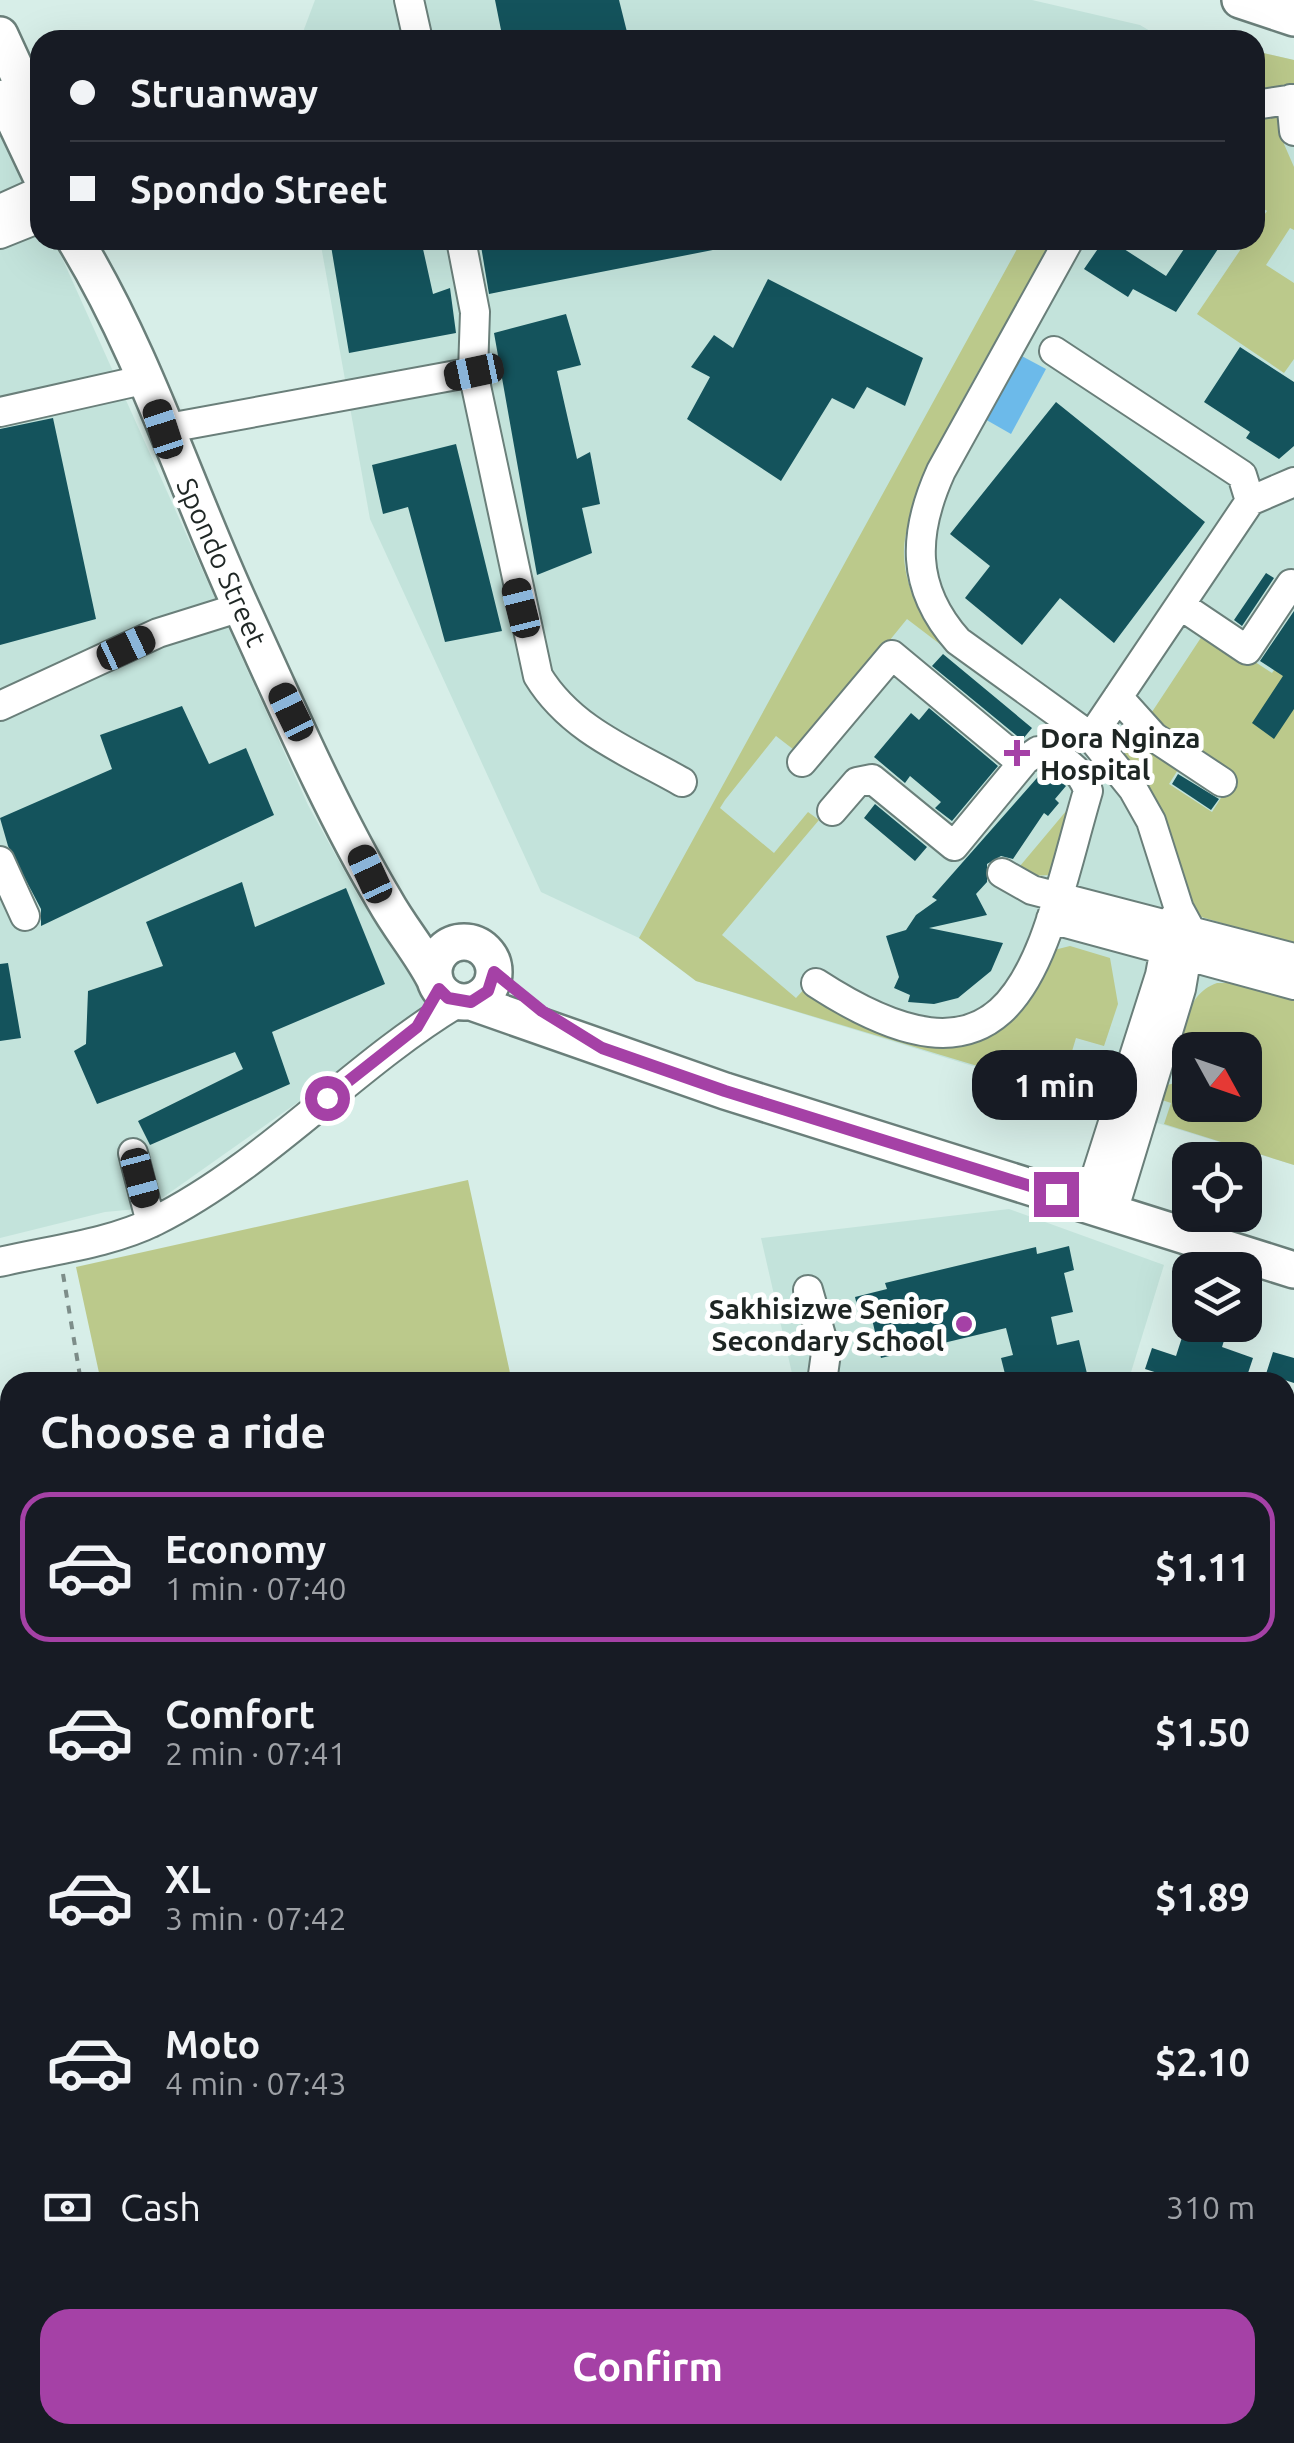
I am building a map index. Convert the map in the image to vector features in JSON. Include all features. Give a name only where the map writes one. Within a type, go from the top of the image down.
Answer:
[{"type":"main road","points":[[1240,0],[1294,18]]},
{"type":"main road","points":[[0,35],[30,100]]},
{"type":"main road","points":[[0,88],[30,152]]},
{"type":"main road","name":"Spondo Street","points":[[81,250],[147,379],[163,429],[241,606],[353,839],[385,902],[451,993]]},
{"type":"main road","name":"Spondo Street","points":[[90,250],[100,281]]},
{"type":"main road","name":"Spondo Street","points":[[353,839],[422,925],[453,944]]},
{"type":"main road","points":[[453,944],[478,945],[490,956],[494,972],[488,991],[451,993],[440,954],[453,944]]},
{"type":"main road","points":[[494,972],[542,1011],[602,1048]]},
{"type":"main road","points":[[451,993],[725,1091],[1294,1270]]},
{"type":"street","points":[[409,0],[416,30]]},
{"type":"street","points":[[1265,103],[1292,99],[1294,131]]},
{"type":"street","points":[[0,209],[30,196]]},
{"type":"street","points":[[0,234],[30,222]]},
{"type":"street","points":[[463,250],[475,312],[474,372],[538,676],[555,704],[583,727],[682,782]]},
{"type":"street","points":[[1063,250],[941,471],[923,510],[919,548],[928,594],[940,620],[958,640],[1091,737],[1132,789],[1151,821],[1178,934],[1133,1064],[1100,1208]]},
{"type":"street","points":[[1054,351],[1242,475],[1250,501]]},
{"type":"street","points":[[163,429],[474,372]]},
{"type":"street","points":[[0,412],[147,379]]},
{"type":"street","points":[[1091,737],[1250,501],[1294,482]]},
{"type":"street","points":[[1180,605],[1247,650],[1290,584]]},
{"type":"street","points":[[0,706],[158,633],[241,606]]},
{"type":"street","points":[[802,762],[892,655],[1022,764]]},
{"type":"street","points":[[1118,698],[1154,737],[1222,782]]},
{"type":"street","points":[[811,973],[907,1029],[958,1031],[988,1020],[1022,991],[1037,964],[1088,786],[1049,752],[1033,753],[954,846],[872,779],[856,782],[832,812]]},
{"type":"street","points":[[0,861],[25,916]]},
{"type":"street","points":[[1002,872],[1054,907],[1294,958]]},
{"type":"street","points":[[1178,934],[1294,986]]},
{"type":"street","points":[[0,1262],[152,1223],[196,1199],[417,1027],[451,993]]},
{"type":"street","points":[[134,1154],[152,1223]]},
{"type":"street","points":[[808,1290],[826,1353],[823,1372]]},
{"type":"path","points":[[59,1248],[79,1372]]},
{"type":"shaded area","points":[[315,0],[1032,0],[1148,30],[304,30]]},
{"type":"shaded area","points":[[1265,53],[1294,60],[1294,1165],[1262,1155],[1262,1142],[1219,1142],[696,981],[639,938],[541,892],[370,519],[322,250],[1265,250]]},
{"type":"shaded area","points":[[0,127],[30,189],[30,250],[58,250],[308,805],[362,903],[436,986],[413,1021],[148,1208],[105,1212],[0,1238]]},
{"type":"shaded area","name":"Sakhisizwe Senior Secondary School","points":[[1009,1209],[1164,1265],[1131,1372],[792,1372],[761,1238]]},
{"type":"green space","points":[[1265,53],[1294,60],[1294,88],[1265,91]]},
{"type":"green space","points":[[1265,116],[1275,116],[1282,121],[1284,144],[1294,167],[1294,230],[1290,228],[1266,265],[1294,283],[1294,359],[1284,373],[1197,314],[1240,250],[1265,250]]},
{"type":"green space","points":[[1017,250],[1048,250],[940,444],[908,526],[904,556],[913,596],[949,651],[907,619],[798,753],[776,736],[720,808],[774,853],[808,812],[819,820],[722,935],[796,998],[807,986],[901,1035],[1030,996],[1050,951],[1070,946],[1110,958],[1118,1004],[1104,1046],[1076,1038],[1060,1091],[696,981],[639,938]]},
{"type":"green space","points":[[1206,630],[1272,673],[1294,640],[1294,945],[1195,915],[1169,832],[1124,755],[1139,733],[1181,765],[1169,784],[1212,812],[1233,779],[1148,718]]},
{"type":"green space","points":[[1067,810],[1050,875],[1032,876],[1020,866]]},
{"type":"green space","points":[[1217,983],[1234,983],[1294,1000],[1294,1165],[1262,1155],[1262,1142],[1221,1142],[1164,1124],[1171,1103],[1162,1100],[1167,1085],[1172,1084],[1172,1122],[1262,1122],[1262,1032],[1182,1032],[1200,993]]},
{"type":"green space","points":[[468,1180],[510,1372],[99,1372],[76,1267]]},
{"type":"water","points":[[1018,354],[1046,369],[1011,434],[983,418]]},
{"type":"building","points":[[495,0],[619,0],[626,30],[501,30]]},
{"type":"building","points":[[332,250],[423,250],[433,294],[450,288],[456,333],[349,353]]},
{"type":"building","points":[[482,250],[713,250],[489,294]]},
{"type":"building","points":[[1097,250],[1126,250],[1166,276],[1183,250],[1217,250],[1176,312],[1133,289],[1128,297],[1084,269]]},
{"type":"building","points":[[768,279],[923,358],[905,406],[867,387],[854,409],[832,398],[781,481],[687,419],[710,377],[691,367],[714,335],[733,348]]},
{"type":"building","points":[[566,314],[581,365],[557,371],[577,459],[590,452],[600,504],[582,508],[592,553],[537,575],[494,333]]},
{"type":"building","points":[[1240,347],[1294,382],[1294,446],[1279,459],[1246,438],[1250,432],[1204,402]]},
{"type":"building","points":[[1056,402],[1205,522],[1114,643],[1060,598],[1022,645],[965,598],[990,566],[950,534]]},
{"type":"building","points":[[53,418],[96,619],[0,645],[0,429]]},
{"type":"building","points":[[456,444],[502,631],[445,642],[408,507],[383,514],[372,465]]},
{"type":"building","points":[[1266,573],[1274,578],[1242,626],[1234,620]]},
{"type":"building","points":[[1294,611],[1294,709],[1274,739],[1252,723],[1283,676],[1260,661]]},
{"type":"building","points":[[943,654],[1032,728],[1022,740],[932,666]]},
{"type":"building","points":[[182,706],[209,764],[246,748],[274,815],[41,926],[41,909],[8,846],[0,818],[112,769],[100,735]]},
{"type":"building","points":[[929,708],[998,766],[952,821],[935,808],[941,802],[910,776],[905,783],[874,757],[911,713],[919,720]]},
{"type":"building","points":[[1044,770],[1066,786],[1055,799],[1059,803],[1048,816],[1044,813],[1013,859],[1001,856],[987,864],[987,882],[976,894],[987,915],[929,928],[1003,943],[991,971],[958,998],[934,1004],[908,1002],[910,995],[894,988],[899,977],[886,936],[906,930],[916,915],[937,900],[932,897]]},
{"type":"building","points":[[1178,774],[1219,799],[1211,810],[1172,784]]},
{"type":"building","points":[[875,804],[927,847],[915,861],[864,818]]},
{"type":"building","points":[[242,882],[255,927],[346,888],[385,984],[272,1032],[290,1084],[150,1145],[138,1121],[243,1069],[235,1052],[97,1104],[74,1051],[86,1044],[88,991],[163,966],[146,922]]},
{"type":"building","points":[[8,963],[21,1038],[0,1041],[0,964]]},
{"type":"building","points":[[1073,1051],[1106,1061],[1098,1084],[1066,1074]]},
{"type":"building","points":[[1069,1246],[1074,1270],[1064,1273],[1073,1312],[1051,1317],[1057,1345],[1079,1340],[1087,1372],[1004,1372],[1001,1358],[1013,1355],[1006,1328],[881,1358],[872,1319],[861,1322],[855,1297],[887,1289],[885,1283],[1036,1247],[1037,1254]]},
{"type":"building","points":[[1181,1342],[1224,1342],[1222,1347],[1253,1358],[1248,1372],[1154,1372],[1145,1369],[1152,1348],[1176,1356]]},
{"type":"building","points":[[1273,1352],[1294,1358],[1294,1372],[1267,1372]]},
{"type":"place","name":"Dora Nginza Hospital","points":[[1017,753]]},
{"type":"place","name":"Sakhisizwe Senior Secondary School","points":[[964,1324]]},
{"type":"route","points":[[327,1098],[417,1027],[439,989],[448,998],[471,1002],[488,991],[494,972],[542,1011],[602,1048],[725,1091],[1056,1194]]}]
